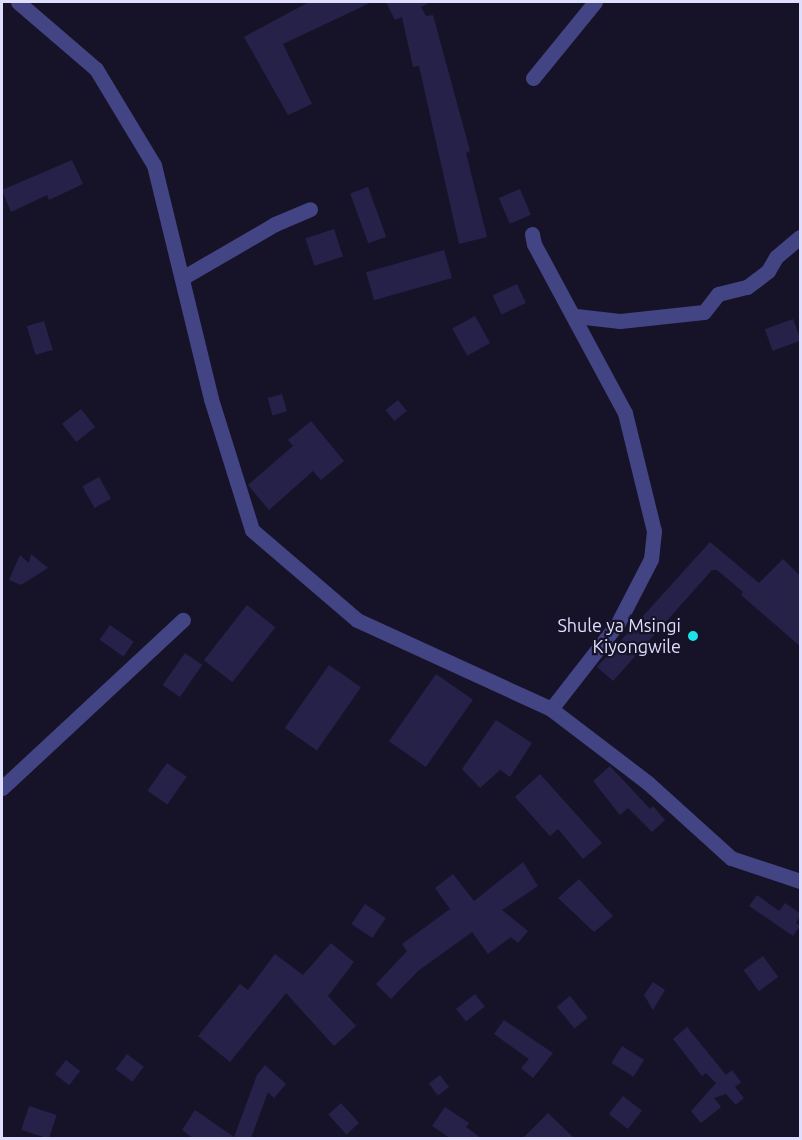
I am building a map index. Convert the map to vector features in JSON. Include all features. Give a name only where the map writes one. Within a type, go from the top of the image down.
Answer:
[{"type":"street","points":[[18,2],[96,69],[154,165],[211,399],[252,530],[357,620],[551,709],[648,783],[731,858],[801,881]]},
{"type":"street","points":[[532,78],[595,2]]},
{"type":"street","points":[[182,278],[275,224],[310,209]]},
{"type":"street","points":[[532,234],[534,244],[576,316],[625,413],[654,531],[651,558],[618,623],[551,709]]},
{"type":"street","points":[[576,316],[620,321],[704,312],[718,294],[747,287],[768,272],[776,257],[801,237]]},
{"type":"street","points":[[2,788],[183,620]]},
{"type":"building","points":[[309,2],[372,2],[283,44],[312,104],[288,115],[244,37]]},
{"type":"building","points":[[386,2],[431,2],[421,7],[426,16],[433,15],[470,151],[466,153],[487,237],[459,244],[419,66],[413,67],[402,17],[395,20]]},
{"type":"building","points":[[72,160],[83,184],[49,200],[47,195],[11,212],[2,190]]},
{"type":"building","points":[[368,187],[386,237],[368,243],[350,193]]},
{"type":"building","points":[[520,189],[531,215],[510,224],[499,198]]},
{"type":"building","points":[[334,229],[343,257],[314,266],[305,238]]},
{"type":"building","points":[[444,250],[452,278],[374,300],[366,272]]},
{"type":"building","points":[[517,284],[526,303],[501,314],[493,295]]},
{"type":"building","points":[[475,316],[490,343],[467,356],[452,329]]},
{"type":"building","points":[[793,319],[800,341],[773,351],[765,329]]},
{"type":"building","points":[[44,321],[53,350],[36,355],[27,326]]},
{"type":"building","points":[[282,394],[287,411],[273,415],[268,398]]},
{"type":"building","points":[[398,400],[407,411],[394,421],[386,410]]},
{"type":"building","points":[[81,409],[95,427],[76,442],[62,424]]},
{"type":"building","points":[[311,421],[344,461],[321,480],[313,471],[269,510],[248,485],[293,446],[288,440]]},
{"type":"building","points":[[99,477],[111,499],[95,508],[82,486]]},
{"type":"building","points":[[710,542],[759,583],[783,559],[801,577],[801,647],[741,595],[743,592],[717,570],[712,570],[613,681],[597,667]]},
{"type":"building","points":[[31,554],[48,568],[21,585],[9,580],[20,555],[29,563]]},
{"type":"building","points":[[247,605],[275,627],[232,682],[204,660]]},
{"type":"building","points":[[110,625],[134,642],[123,656],[100,640]]},
{"type":"building","points":[[185,653],[202,665],[180,697],[163,685]]},
{"type":"building","points":[[329,665],[361,687],[317,750],[285,728]]},
{"type":"building","points":[[436,674],[473,700],[426,767],[389,741]]},
{"type":"building","points":[[496,720],[532,743],[510,777],[500,770],[480,788],[462,769]]},
{"type":"building","points":[[167,763],[187,777],[167,805],[147,791]]},
{"type":"building","points":[[610,766],[650,809],[653,806],[665,820],[652,832],[628,808],[620,815],[593,781]]},
{"type":"building","points":[[540,774],[602,843],[583,859],[558,829],[550,836],[515,797]]},
{"type":"building","points":[[523,862],[538,886],[502,910],[528,931],[518,943],[511,937],[488,954],[472,932],[418,971],[391,999],[376,984],[407,951],[402,944],[450,909],[435,888],[453,874],[474,901]]},
{"type":"building","points":[[579,879],[613,916],[594,932],[558,898]]},
{"type":"building","points":[[757,895],[779,911],[785,903],[801,914],[796,923],[800,926],[793,936],[749,906]]},
{"type":"building","points":[[365,904],[386,918],[372,938],[352,924]]},
{"type":"building","points":[[331,943],[354,962],[328,996],[356,1026],[334,1046],[286,993],[230,1062],[198,1036],[240,984],[248,990],[275,954],[303,975]]},
{"type":"building","points":[[763,956],[778,977],[759,991],[744,970]]},
{"type":"building","points":[[653,982],[665,990],[653,1010],[644,995]]},
{"type":"building","points":[[475,994],[485,1007],[466,1021],[456,1009]]},
{"type":"building","points":[[570,996],[588,1018],[574,1028],[557,1007]]},
{"type":"building","points":[[504,1020],[553,1053],[533,1078],[521,1068],[529,1059],[494,1034]]},
{"type":"building","points":[[687,1027],[726,1075],[732,1070],[741,1082],[735,1087],[744,1098],[736,1105],[726,1094],[714,1098],[721,1107],[701,1123],[691,1111],[716,1083],[706,1073],[702,1076],[673,1039]]},
{"type":"building","points":[[622,1046],[644,1060],[633,1077],[611,1063]]},
{"type":"building","points":[[127,1054],[144,1067],[132,1082],[116,1069]]},
{"type":"building","points":[[66,1060],[80,1071],[69,1085],[55,1074]]},
{"type":"building","points":[[265,1065],[286,1084],[274,1098],[268,1092],[251,1138],[193,1138],[182,1130],[195,1110],[234,1137],[257,1075]]},
{"type":"building","points":[[440,1075],[449,1087],[438,1095],[429,1083]]},
{"type":"building","points":[[623,1096],[642,1111],[628,1129],[609,1114]]},
{"type":"building","points":[[341,1103],[359,1123],[346,1134],[328,1114]]},
{"type":"building","points":[[29,1106],[57,1115],[49,1138],[21,1130]]},
{"type":"building","points":[[445,1107],[469,1123],[466,1127],[481,1138],[450,1138],[432,1126]]},
{"type":"building","points":[[548,1113],[574,1138],[523,1138]]},
{"type":"place","name":"Shule ya Msingi Kiyongwile","points":[[693,636]]}]
